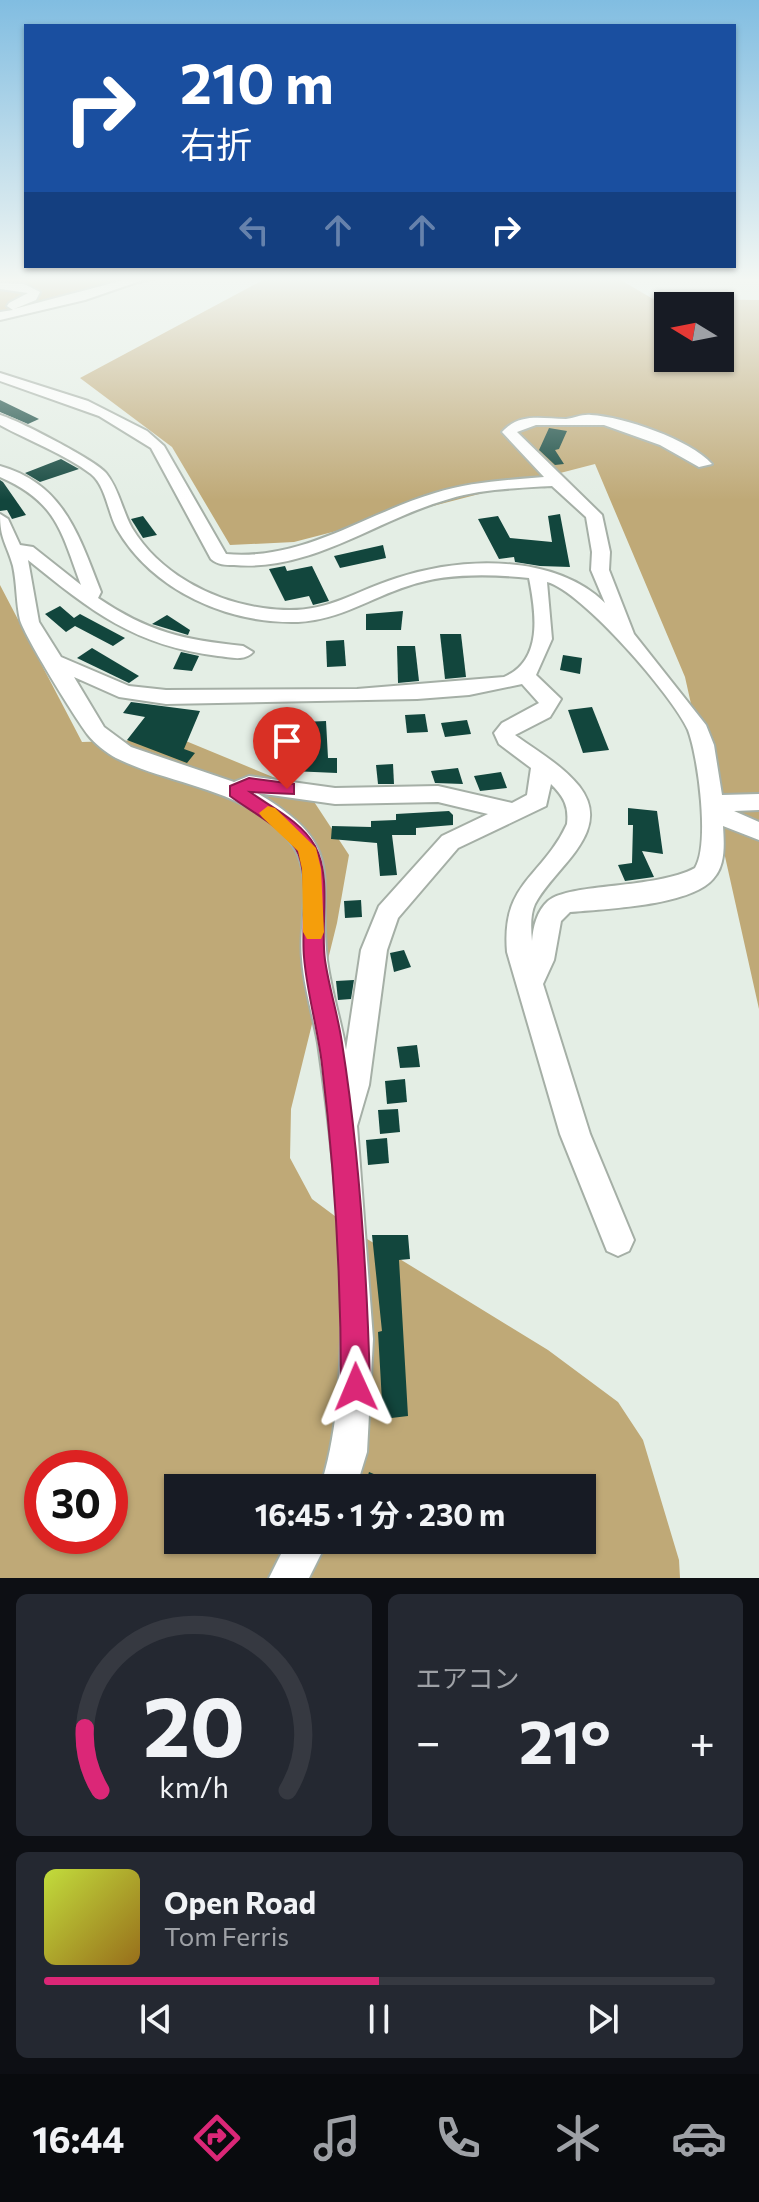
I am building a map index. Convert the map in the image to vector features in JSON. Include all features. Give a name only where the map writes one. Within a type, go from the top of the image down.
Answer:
[{"type":"street","points":[[0,377],[95,411],[149,438],[157,446],[220,559],[261,562],[291,558],[400,509],[444,495],[555,481]]},
{"type":"street","points":[[629,642],[600,570],[601,552],[594,515],[510,435],[521,422],[569,423],[589,418],[619,425],[684,450],[704,464]]},
{"type":"street","points":[[0,419],[98,472],[108,483],[123,525],[144,556],[189,589],[244,611],[289,616],[315,614],[337,610],[414,579],[463,573],[537,575],[576,587],[629,642],[698,729],[711,808],[710,866],[697,881],[666,890],[565,903],[554,909],[546,922],[541,961],[530,984]]},
{"type":"street","points":[[0,471],[32,483],[60,509],[92,592],[88,600]]},
{"type":"street","points":[[0,519],[16,549],[30,622],[97,732],[123,752],[236,791],[292,832],[306,848],[312,869],[314,959],[331,1041],[342,1132],[354,1283],[356,1387],[352,1443],[342,1474]]},
{"type":"street","points":[[16,549],[27,551],[118,622],[155,640],[243,652]]},
{"type":"street","points":[[55,662],[126,692],[166,697],[451,691],[506,685],[526,676],[543,643],[543,609],[537,575]]},
{"type":"street","points":[[526,676],[551,699],[548,707],[531,720],[504,733],[506,739],[542,766],[577,800],[579,818],[571,843],[525,900],[517,925],[520,952],[576,1143],[590,1183],[618,1240]]},
{"type":"street","points":[[342,1132],[355,1085],[374,950],[388,913],[433,856],[450,842],[538,800],[542,766]]},
{"type":"street","points":[[236,791],[249,784],[335,796],[438,794],[515,812]]},
{"type":"street","points":[[711,808],[759,802]]},
{"type":"street","points":[[711,808],[759,831]]},
{"type":"street","points":[[288,1578],[301,1554]]},
{"type":"shaded area","points":[[127,353],[654,353],[654,372],[734,372],[734,353],[759,353],[759,1009],[685,677],[595,464],[294,542],[230,545],[172,447],[80,378]]},
{"type":"shaded area","points":[[0,585],[82,742],[181,739],[307,791],[349,855],[337,923],[291,1109],[290,1158],[312,1199],[359,1234],[548,1350],[618,1402],[643,1440],[679,1560],[680,1578],[0,1578]]},
{"type":"building","points":[[0,400],[39,419],[28,424],[0,412]]},
{"type":"building","points":[[549,428],[567,431],[559,449],[555,450],[564,464],[555,465],[539,450]]},
{"type":"building","points":[[61,459],[79,469],[40,482],[25,473]]},
{"type":"building","points":[[0,480],[26,515],[12,519],[7,510],[0,511]]},
{"type":"building","points":[[560,514],[570,567],[515,562],[514,557],[499,559],[478,519],[498,516],[510,538],[552,542],[548,516]]},
{"type":"building","points":[[143,516],[157,535],[143,538],[131,519]]},
{"type":"building","points":[[383,545],[386,558],[340,568],[334,556]]},
{"type":"building","points":[[285,566],[287,571],[312,566],[329,601],[313,605],[309,596],[285,601],[269,569]]},
{"type":"building","points":[[60,606],[74,618],[80,614],[125,638],[113,646],[75,626],[66,632],[45,614]]},
{"type":"building","points":[[403,611],[401,630],[366,630],[366,614]]},
{"type":"building","points":[[167,615],[190,630],[188,635],[152,624]]},
{"type":"building","points":[[440,634],[461,634],[466,677],[445,679]]},
{"type":"building","points":[[344,640],[346,666],[327,667],[326,641]]},
{"type":"building","points":[[397,646],[415,646],[419,681],[398,683]]},
{"type":"building","points":[[92,648],[139,676],[129,683],[77,658]]},
{"type":"building","points":[[181,652],[199,656],[192,671],[173,669]]},
{"type":"building","points":[[563,655],[582,658],[580,674],[560,670]]},
{"type":"building","points":[[131,702],[200,711],[184,749],[195,753],[187,763],[127,740],[145,717],[123,713]]},
{"type":"building","points":[[592,707],[609,750],[583,753],[568,710]]},
{"type":"building","points":[[425,714],[428,732],[407,733],[405,715]]},
{"type":"building","points":[[467,720],[471,734],[445,737],[441,723]]},
{"type":"building","points":[[326,721],[328,758],[337,758],[337,773],[291,771],[291,765],[267,766],[268,751],[301,750],[302,722]]},
{"type":"building","points":[[393,764],[394,784],[378,784],[376,765]]},
{"type":"building","points":[[458,768],[463,784],[435,783],[431,771]]},
{"type":"building","points":[[501,772],[507,788],[480,791],[474,776]]},
{"type":"building","points":[[628,808],[657,811],[663,854],[642,851],[654,877],[625,881],[618,865],[632,863],[633,825],[628,825]]},
{"type":"building","points":[[449,811],[453,815],[453,825],[416,828],[416,835],[392,835],[397,875],[380,876],[377,843],[331,839],[332,826],[371,827],[371,821],[396,820],[396,814]]},
{"type":"building","points":[[361,900],[362,917],[345,918],[344,901]]},
{"type":"building","points":[[404,950],[411,967],[394,972],[390,953]]},
{"type":"building","points":[[354,980],[351,999],[338,1000],[336,981]]},
{"type":"building","points":[[417,1045],[420,1067],[400,1068],[397,1047]]},
{"type":"building","points":[[405,1079],[407,1102],[387,1104],[385,1081]]},
{"type":"building","points":[[398,1109],[400,1132],[380,1134],[378,1110]]},
{"type":"building","points":[[387,1138],[389,1163],[368,1165],[366,1140]]},
{"type":"building","points":[[372,1235],[408,1235],[410,1259],[399,1260],[408,1416],[383,1419],[378,1332],[382,1331]]},
{"type":"slow traffic","points":[[268,813],[306,848],[312,869],[314,932]]},
{"type":"route","points":[[287,789],[249,784],[236,791],[292,832],[306,848],[312,869],[314,959],[331,1041],[342,1132],[354,1283],[356,1387]]}]
